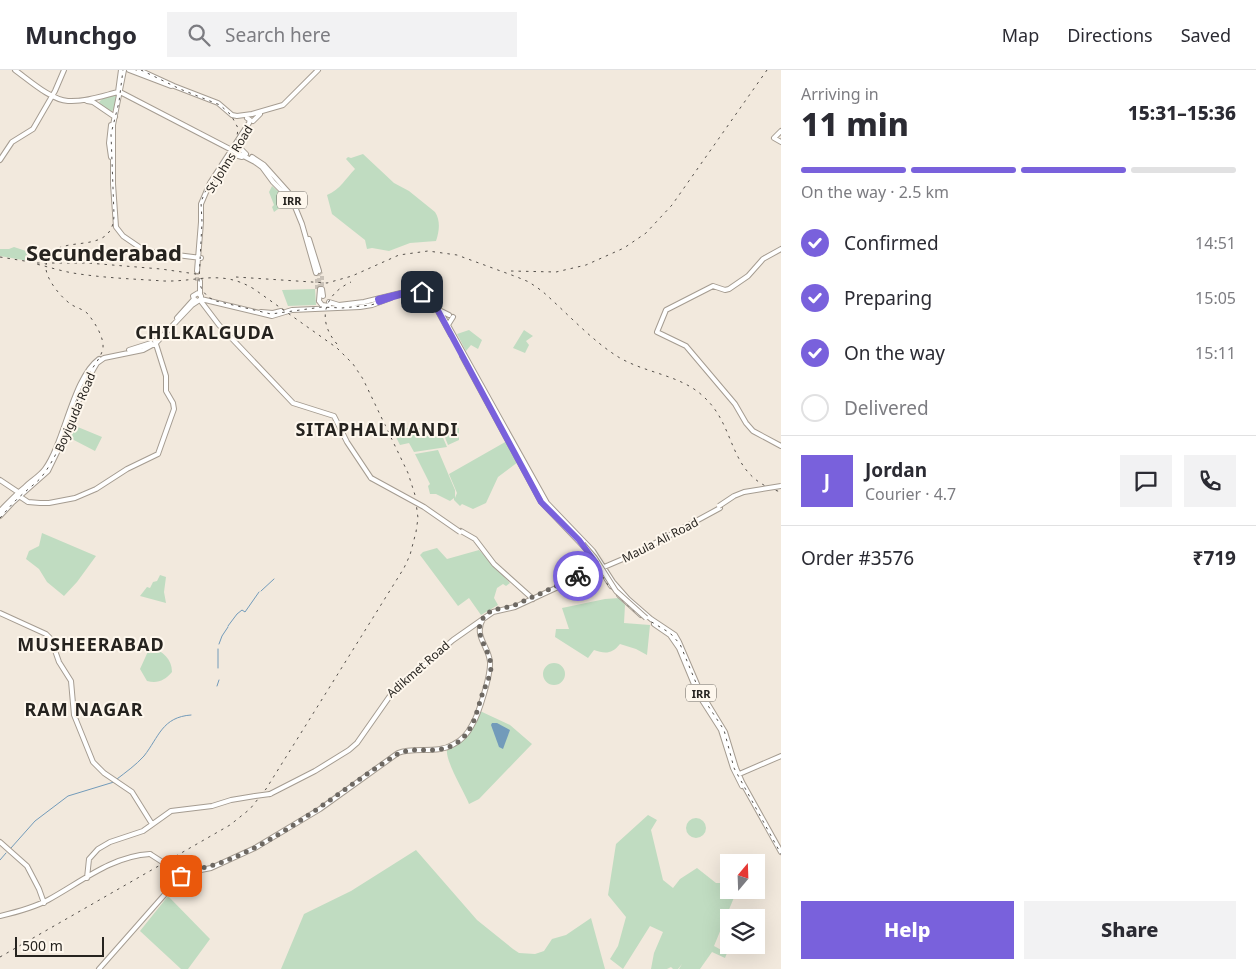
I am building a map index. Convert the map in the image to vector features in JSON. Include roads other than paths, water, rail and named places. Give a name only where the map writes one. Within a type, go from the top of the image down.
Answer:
[{"type":"main road","points":[[14,70],[35,87],[68,103],[90,100],[119,92],[233,150]]},
{"type":"main road","points":[[0,159],[14,139],[31,129],[52,95],[64,70]]},
{"type":"main road","points":[[122,70],[117,108],[109,143],[115,222],[120,234],[145,251],[199,258]]},
{"type":"main road","points":[[134,70],[214,102],[234,117],[247,118],[285,103],[319,70]]},
{"type":"main road","points":[[134,70],[218,102],[234,116],[253,117]]},
{"type":"main road","points":[[134,70],[172,86]]},
{"type":"main road","name":"St Johns Road","points":[[199,258],[201,204],[210,183],[240,141],[253,117],[286,104],[319,70]]},
{"type":"main road","points":[[100,96],[98,102],[102,108]]},
{"type":"main road","points":[[118,102],[127,96]]},
{"type":"main road","points":[[90,100],[114,116]]},
{"type":"main road","name":"St Johns Road","points":[[199,271],[203,204],[208,190],[249,124],[250,120],[247,118]]},
{"type":"main road","points":[[781,132],[774,138],[781,141]]},
{"type":"main road","points":[[240,141],[240,148],[246,154]]},
{"type":"main road","name":"IRR","points":[[233,150],[246,154],[264,165],[277,184]]},
{"type":"main road","name":"IRR","points":[[233,150],[262,167],[294,200],[318,272]]},
{"type":"main road","points":[[229,159],[238,155],[262,167]]},
{"type":"main road","points":[[781,250],[764,259],[748,276],[729,289],[725,290],[711,286],[666,310],[657,332],[686,346],[736,404],[746,423],[754,431],[781,446]]},
{"type":"main road","points":[[198,281],[196,298],[293,403],[334,416],[370,476],[425,507],[474,540],[490,562],[532,598]]},
{"type":"main road","points":[[196,298],[269,313],[323,303],[320,289]]},
{"type":"main road","name":"IRR","points":[[377,301],[411,291],[417,291],[430,297],[441,311],[479,385]]},
{"type":"main road","name":"IRR","points":[[323,303],[360,304],[415,292],[420,293],[435,305],[535,486],[549,506],[593,554],[617,590],[648,619],[673,638],[683,653],[700,695],[721,730],[740,776]]},
{"type":"main road","name":"Boyiguda Road","points":[[2,511],[43,473],[54,459],[81,390],[98,362],[156,342],[196,298]]},
{"type":"main road","points":[[441,311],[451,316],[448,325]]},
{"type":"main road","points":[[0,480],[28,502],[49,503],[79,497],[96,489],[126,469],[158,454],[174,409],[173,403],[166,392],[166,378],[156,342]]},
{"type":"main road","name":"Maula Ali Road","points":[[599,567],[645,549],[718,508],[734,496],[744,492],[781,487]]},
{"type":"main road","name":"Maula Ali Road","points":[[599,567],[653,544],[692,523]]},
{"type":"main road","points":[[580,539],[622,600],[648,619]]},
{"type":"main road","points":[[0,916],[43,903],[110,864],[150,855],[183,872],[213,866],[266,842],[320,808],[399,753],[408,750],[438,750],[454,744],[463,738],[474,721],[491,670],[489,656],[480,636],[480,626],[484,617],[494,610],[509,607],[532,598],[599,567]]},
{"type":"main road","points":[[0,613],[46,634],[51,639],[59,662],[71,681],[74,715],[93,762],[112,779],[134,794],[152,824]]},
{"type":"main road","name":"Adikmet Road","points":[[312,772],[341,756],[354,746],[392,693],[484,617]]},
{"type":"main road","name":"Adikmet Road","points":[[312,772],[348,750],[356,742],[382,701],[391,692],[453,639],[484,617]]},
{"type":"main road","points":[[474,625],[480,626]]},
{"type":"main road","name":"IRR","points":[[700,695],[725,732],[736,768],[781,857]]},
{"type":"main road","points":[[740,776],[781,757]]},
{"type":"main road","points":[[86,877],[90,857],[104,845],[139,832],[173,810],[212,806],[231,800],[272,793],[312,772]]},
{"type":"main road","name":"IRR","points":[[765,826],[781,852]]},
{"type":"main road","points":[[86,877],[88,858],[102,845],[139,832]]},
{"type":"main road","points":[[1,844],[21,860],[29,870],[43,903]]},
{"type":"main road","points":[[99,969],[172,889],[183,872]]},
{"type":"water","points":[[492,723],[497,723],[510,730],[503,749],[499,747],[491,725]]},
{"type":"waterway","points":[[261,591],[274,579]]},
{"type":"waterway","points":[[228,626],[237,614],[242,610],[245,612],[259,592]]},
{"type":"waterway","points":[[219,644],[228,627]]},
{"type":"waterway","points":[[218,649],[218,668]]},
{"type":"waterway","points":[[217,686],[219,680]]},
{"type":"waterway","points":[[117,779],[144,756],[167,724],[181,717],[191,715]]},
{"type":"waterway","points":[[11,848],[35,821],[68,796],[114,782]]},
{"type":"waterway","points":[[0,860],[6,853]]},
{"type":"tunnel","points":[[197,271],[197,281]]},
{"type":"tunnel","points":[[319,271],[322,275],[322,289]]},
{"type":"tunnel","points":[[318,272],[320,287]]},
{"type":"tunnel","points":[[317,279],[317,289]]},
{"type":"railway","points":[[0,518],[41,478],[57,453],[87,378],[102,352],[102,339],[88,314],[72,305],[58,292],[50,281],[46,265],[50,254],[59,248],[104,237],[111,229],[114,215],[111,134],[119,102],[123,70]]},
{"type":"railway","points":[[141,70],[180,89],[220,105],[231,115],[238,128],[236,146],[205,192],[201,202],[202,222],[199,281],[202,290],[208,297],[216,301],[271,314],[322,307],[342,308],[371,305],[412,293],[429,298],[439,311],[542,501],[579,539],[608,585],[621,599],[635,612],[670,633],[680,644],[701,695],[724,730],[734,768],[781,854]]},
{"type":"railway","points":[[511,271],[556,272],[586,265],[624,248],[646,233],[672,205],[767,70]]},
{"type":"railway","points":[[236,277],[327,283],[352,276],[399,255],[428,251],[457,255],[517,277],[529,282],[542,291],[590,335],[620,358],[675,379],[696,390],[716,410],[735,451],[751,475],[764,485],[781,492]]},
{"type":"railway","points":[[0,257],[37,263],[88,263],[196,274]]},
{"type":"railway","points":[[0,957],[230,825],[250,809],[266,789],[404,568],[410,555],[418,518],[415,495],[408,473],[363,379],[353,364],[337,348],[254,289],[231,279],[209,278],[164,281],[119,278],[73,273],[36,264]]},
{"type":"railway","points":[[337,344],[327,326],[325,318],[326,309],[334,294],[351,282]]},
{"type":"district","name":"Secunderabad","points":[[104,252]]},
{"type":"district","name":"CHILKALGUDA","points":[[205,332]]},
{"type":"district","name":"SITAPHALMANDI","points":[[377,429]]},
{"type":"district","name":"MUSHEERABAD","points":[[91,644]]},
{"type":"district","name":"RAM NAGAR","points":[[84,709]]}]
